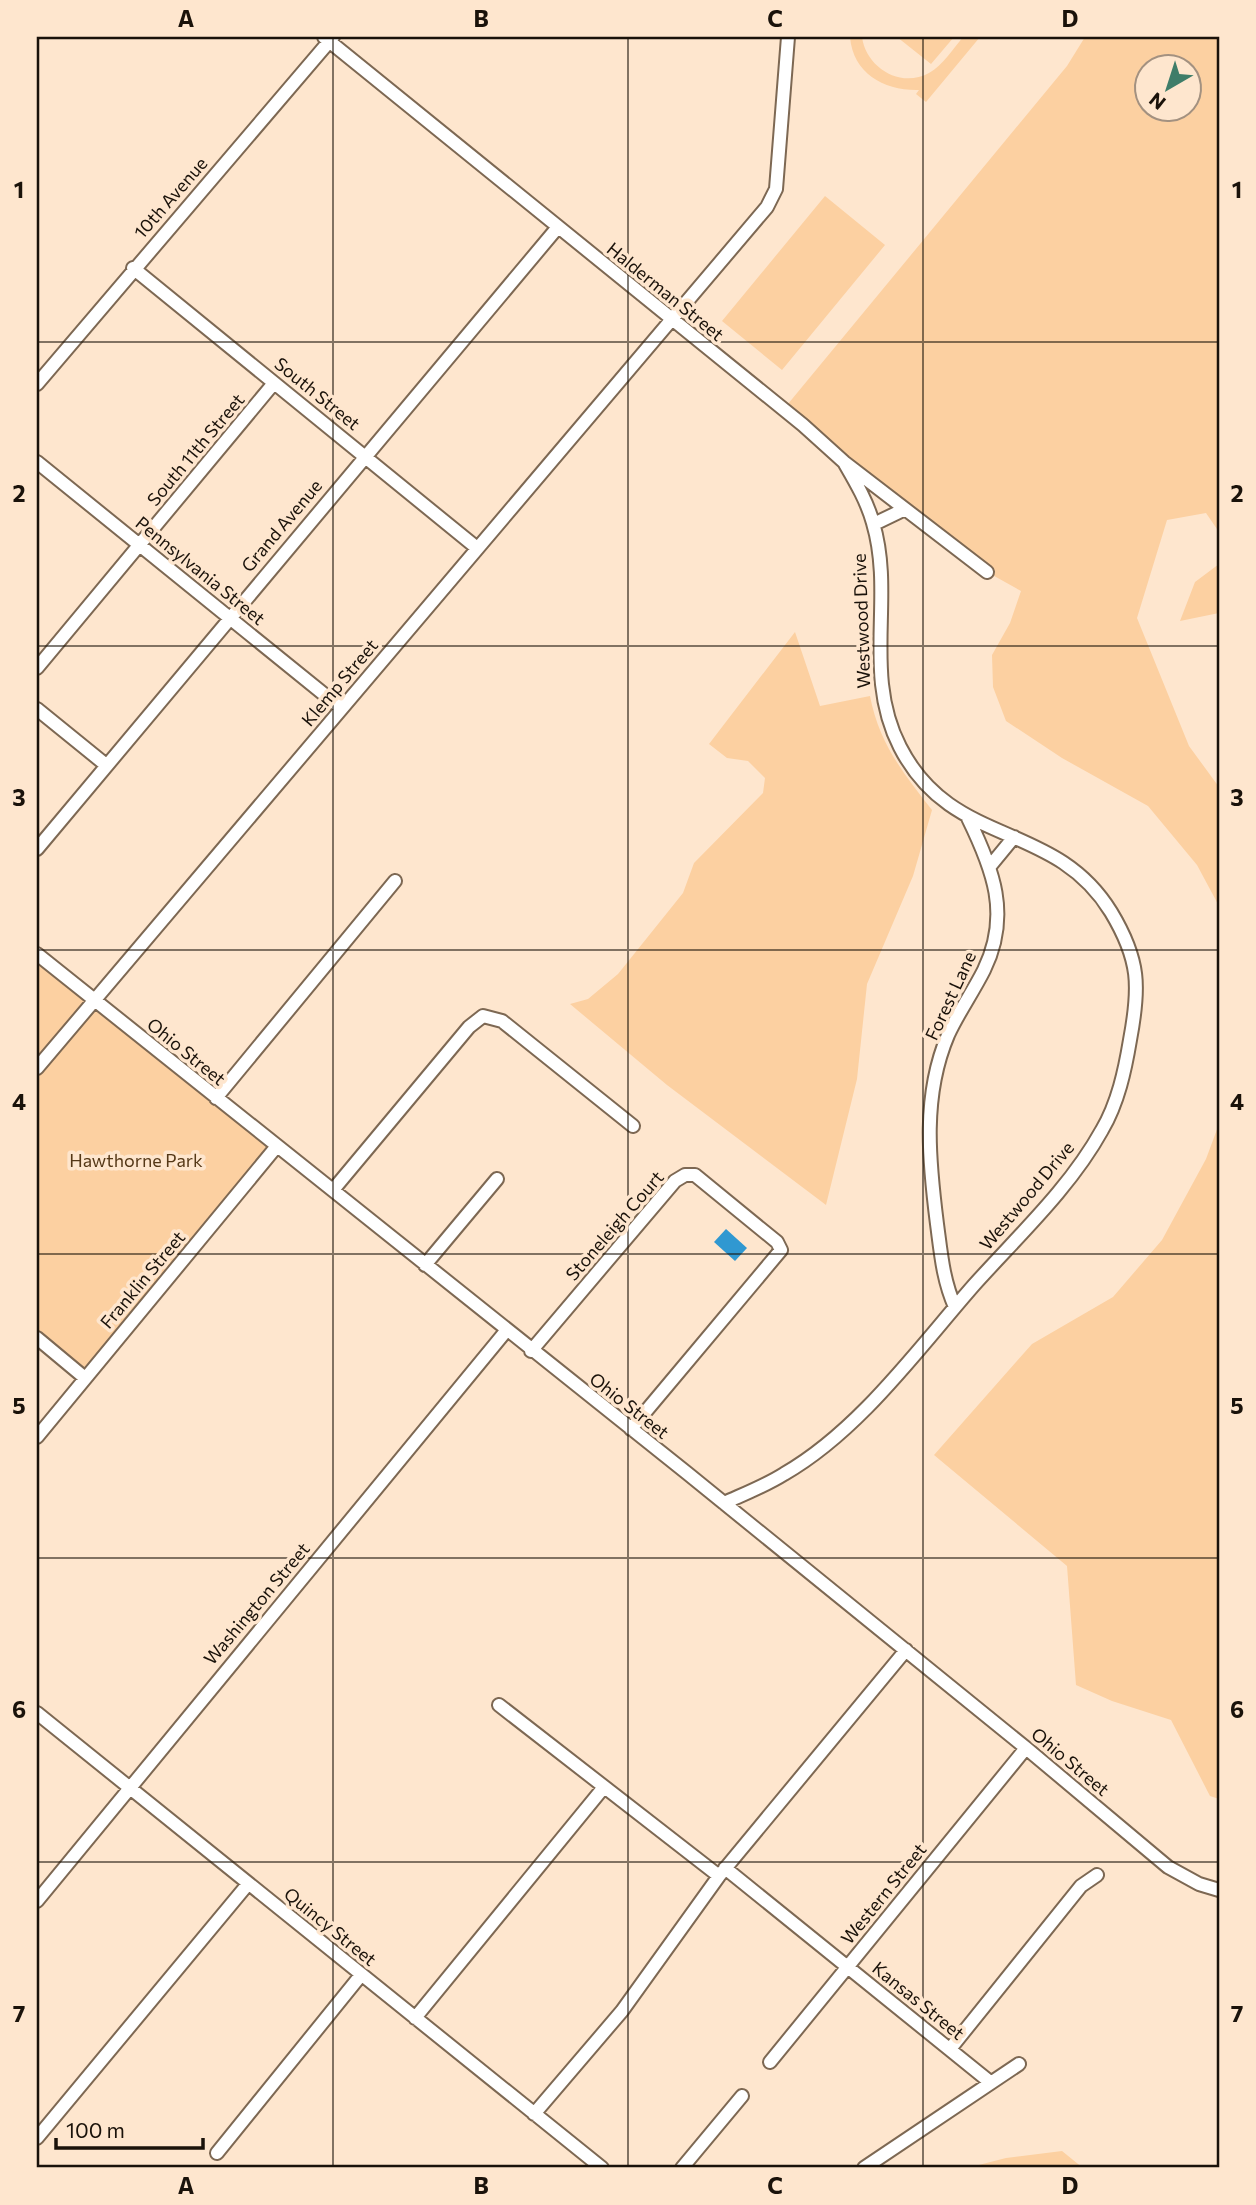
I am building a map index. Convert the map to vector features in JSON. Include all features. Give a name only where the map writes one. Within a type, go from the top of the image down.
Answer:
[{"type":"street","points":[[673,322],[767,207],[776,189],[788,37]]},
{"type":"street","name":"Halderman Street","points":[[329,38],[673,322],[803,425],[844,462],[987,572]]},
{"type":"street","name":"10th Avenue","points":[[37,384],[329,38]]},
{"type":"street","name":"Grand Avenue","points":[[37,849],[229,616],[558,227]]},
{"type":"street","name":"South Street","points":[[134,268],[477,548]]},
{"type":"street","name":"Klemp Street","points":[[37,1068],[477,548],[673,322]]},
{"type":"street","name":"South 11th Street","points":[[37,668],[274,383]]},
{"type":"street","name":"Pennsylvania Street","points":[[37,462],[341,708]]},
{"type":"street","name":"Westwood Drive","points":[[723,1503],[785,1474],[817,1451],[916,1354],[1073,1174],[1104,1127],[1124,1073],[1138,995],[1135,956],[1093,885],[1067,862],[968,818],[936,796],[909,764],[891,730],[881,693],[880,565],[874,524],[858,485],[844,462]]},
{"type":"street","points":[[874,524],[905,509]]},
{"type":"street","points":[[37,709],[106,765]]},
{"type":"street","name":"Forest Lane","points":[[955,1307],[944,1282],[929,1158],[929,1114],[948,1036],[995,945],[997,899],[991,865],[968,818]]},
{"type":"street","points":[[991,865],[1014,837]]},
{"type":"street","points":[[216,1098],[396,881]]},
{"type":"street","name":"Ohio Street","points":[[37,954],[906,1650],[1168,1867],[1199,1884],[1219,1890]]},
{"type":"street","points":[[332,1190],[479,1018],[491,1016],[502,1021],[633,1126]]},
{"type":"street","name":"Franklin Street","points":[[37,1437],[277,1146]]},
{"type":"street","name":"Stoneleigh Court","points":[[531,1351],[675,1181],[685,1175],[695,1175],[777,1242],[781,1251],[778,1258],[631,1429]]},
{"type":"street","points":[[425,1265],[497,1179]]},
{"type":"street","name":"Washington Street","points":[[37,1901],[506,1331]]},
{"type":"street","points":[[37,1338],[85,1378]]},
{"type":"street","points":[[534,2114],[622,2011],[722,1872],[906,1650]]},
{"type":"street","name":"Kansas Street","points":[[499,1705],[604,1787],[848,1967],[990,2082]]},
{"type":"street","name":"Quincy Street","points":[[37,1713],[601,2168]]},
{"type":"street","name":"Western Street","points":[[770,2063],[1026,1748]]},
{"type":"street","points":[[415,2018],[604,1787]]},
{"type":"street","points":[[950,2049],[1081,1886],[1097,1875]]},
{"type":"street","points":[[37,2138],[248,1884]]},
{"type":"street","points":[[217,2153],[361,1975]]},
{"type":"street","points":[[864,2168],[1019,2064]]},
{"type":"street","points":[[682,2168],[742,2096]]},
{"type":"green space","points":[[850,37],[862,37],[870,58],[877,66],[896,77],[907,78],[918,77],[934,70],[963,37],[980,37],[926,102],[916,94],[919,90],[894,87],[873,78],[857,61]]},
{"type":"green space","points":[[897,37],[954,37],[931,64]]},
{"type":"green space","points":[[1085,37],[1219,37],[1219,532],[1206,513],[1167,520],[1137,618],[1189,746],[1219,787],[1219,906],[1197,865],[1148,806],[1062,758],[1006,721],[993,687],[992,655],[1010,623],[1021,591],[987,572],[783,410],[1067,66]]},
{"type":"green space","points":[[825,196],[885,245],[782,370],[722,321]]},
{"type":"green space","points":[[1219,564],[1219,613],[1180,621],[1195,582]]},
{"type":"green space","points":[[795,632],[820,706],[870,696],[886,743],[932,810],[913,876],[867,984],[857,1079],[826,1205],[667,1085],[570,1004],[588,999],[618,974],[683,893],[694,863],[763,793],[765,778],[748,761],[727,758],[709,744]]},
{"type":"green space","name":"Hawthorne Park","points":[[37,954],[277,1146],[85,1378],[37,1338]]},
{"type":"green space","points":[[1219,1124],[1219,1799],[1210,1796],[1171,1720],[1112,1701],[1076,1685],[1067,1566],[934,1455],[1032,1344],[1113,1297],[1162,1240],[1206,1159]]},
{"type":"green space","points":[[1062,2151],[1083,2168],[967,2168],[1006,2158]]},
{"type":"water","points":[[726,1229],[747,1248],[735,1261],[714,1242]]}]
